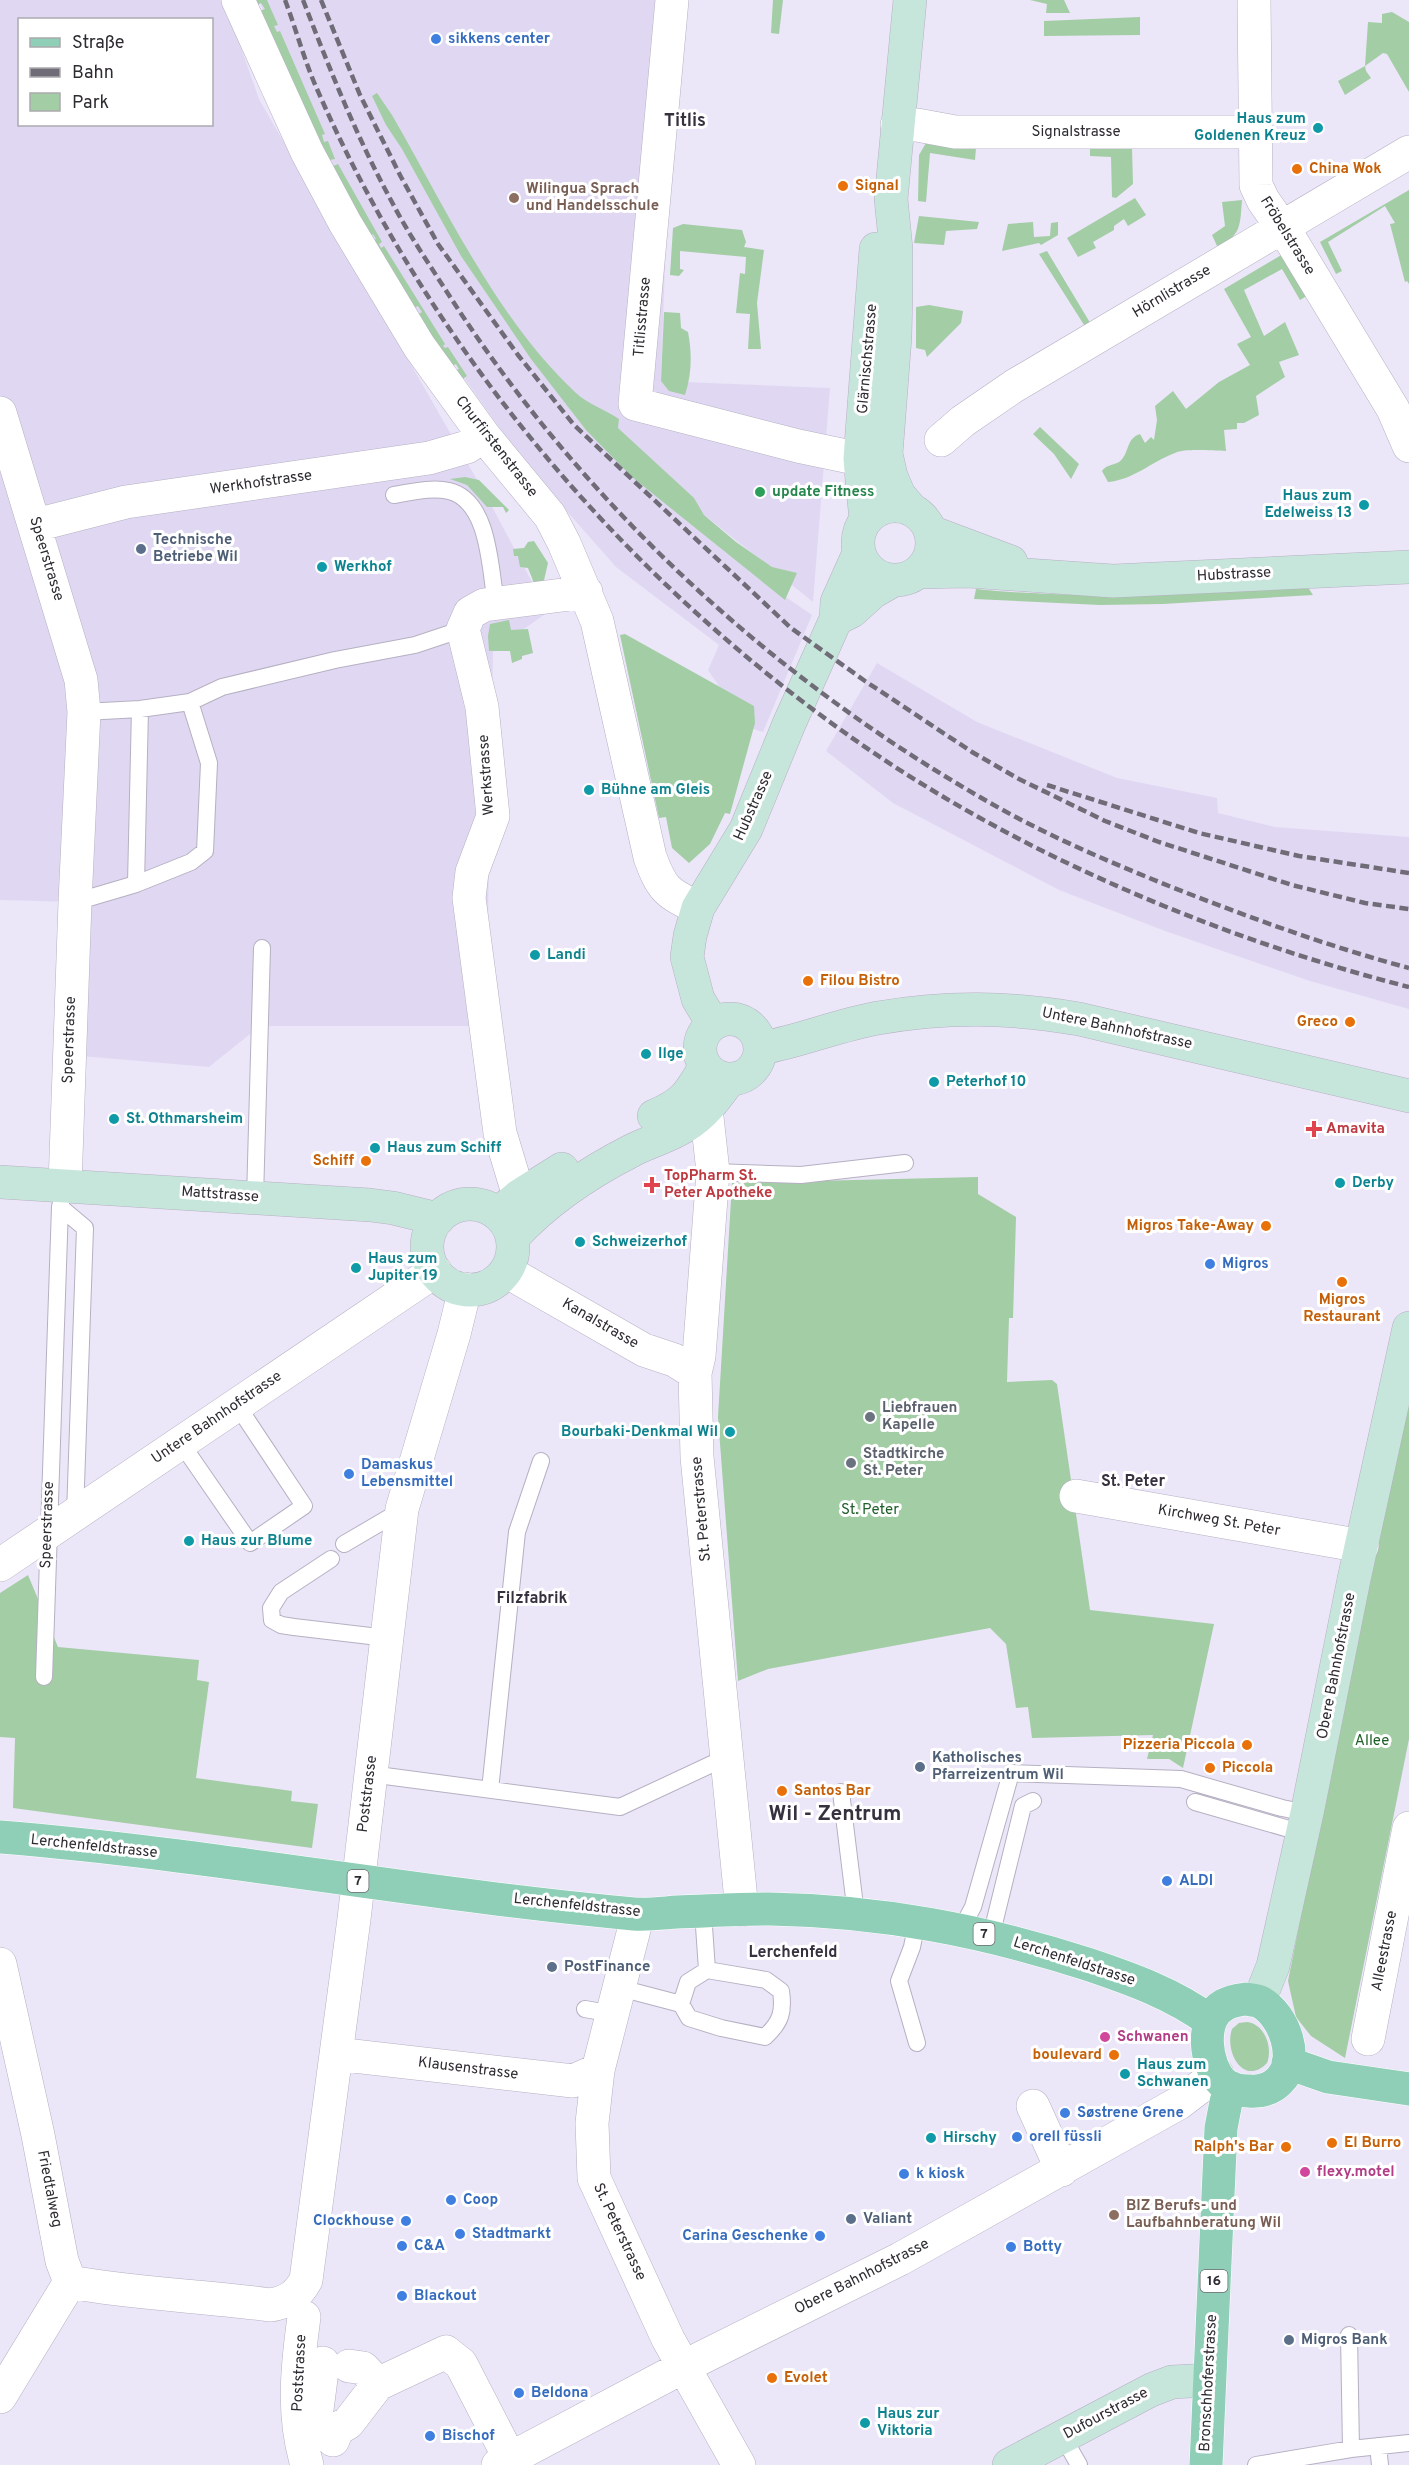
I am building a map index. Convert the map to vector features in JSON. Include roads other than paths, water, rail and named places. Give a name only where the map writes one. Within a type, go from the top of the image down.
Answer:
[{"type":"main road","name":"Lerchenfeldstrasse","points":[[0,1838],[79,1843],[358,1881],[638,1914],[741,1910],[856,1914],[917,1921],[1023,1943],[1134,1981],[1195,2009],[1210,2021]]},
{"type":"main road","points":[[1246,1999],[1259,2001],[1271,2010],[1280,2023],[1287,2043],[1288,2063],[1281,2080],[1269,2088],[1256,2091],[1224,2081],[1208,2047],[1210,2021],[1222,2005],[1246,1999]]},
{"type":"main road","points":[[1288,2063],[1328,2077],[1409,2089]]},
{"type":"main road","name":"Bronschhoferstrasse","points":[[1206,2465],[1221,2128],[1226,2102],[1224,2081]]},
{"type":"street","name":"Churfirstenstrasse","points":[[238,0],[307,152],[345,224],[419,346],[484,436],[550,516],[586,592],[597,621],[650,857],[659,881],[673,896],[698,908]]},
{"type":"street","name":"Titlisstrasse","points":[[672,0],[635,404],[798,446],[860,459]]},
{"type":"street","name":"Glärnischstrasse","points":[[910,0],[891,199],[896,249],[896,291],[895,337],[886,454],[891,476],[899,495],[921,521]]},
{"type":"street","name":"Fröbelstrasse","points":[[1254,0],[1256,185],[1263,200],[1394,409],[1409,446]]},
{"type":"street","name":"Signalstrasse","points":[[897,124],[955,132],[1255,132]]},
{"type":"street","name":"Hörnlistrasse","points":[[942,440],[963,421],[1014,386],[1409,152]]},
{"type":"street","name":"Glärnischstrasse","points":[[866,520],[860,459],[877,246],[891,199]]},
{"type":"street","name":"Speerstrasse","points":[[0,413],[36,525],[81,680],[84,712],[63,1196]]},
{"type":"street","name":"Werkhofstrasse","points":[[36,525],[126,502],[429,458],[466,447],[484,436]]},
{"type":"street","points":[[836,619],[852,611],[873,592],[907,576],[931,554],[921,521],[899,506],[886,507],[875,512],[866,520],[858,542],[859,553],[864,564],[872,573],[883,579],[907,576]]},
{"type":"street","name":"Hubstrasse","points":[[921,521],[974,550],[1058,577]]},
{"type":"street","name":"Hubstrasse","points":[[713,1024],[698,999],[687,957],[698,908],[746,829],[789,724],[836,619],[837,602],[859,553]]},
{"type":"street","name":"Hubstrasse","points":[[907,576],[969,571],[1113,581],[1409,567]]},
{"type":"street","points":[[463,629],[470,613],[476,608],[586,592]]},
{"type":"street","name":"Werkstrasse","points":[[463,629],[482,707],[493,816],[472,872],[468,898],[510,1216]]},
{"type":"street","name":"Untere Bahnhofstrasse","points":[[762,1048],[802,1040],[875,1018],[970,1008],[1035,1011],[1079,1018],[1405,1094]]},
{"type":"street","points":[[733,1018],[746,1023],[759,1037],[762,1048],[757,1064],[750,1072],[739,1078],[717,1074],[700,1056],[700,1043],[705,1031],[723,1019],[733,1018]]},
{"type":"street","points":[[510,1216],[617,1134],[670,1110],[717,1074]]},
{"type":"street","points":[[510,1216],[514,1249],[506,1271],[498,1280],[488,1286],[465,1290],[448,1283],[435,1271],[430,1261],[428,1239],[438,1220],[448,1210],[460,1205],[473,1204],[510,1216],[544,1206],[630,1152],[686,1126],[706,1108],[717,1074]]},
{"type":"street","name":"St. Peterstrasse","points":[[706,1108],[713,1172],[699,1356],[695,1373],[697,1457],[741,1910]]},
{"type":"street","name":"Mattstrasse","points":[[0,1182],[63,1196],[255,1198],[370,1204],[438,1220]]},
{"type":"street","name":"Untere Bahnhofstrasse","points":[[0,1565],[435,1271]]},
{"type":"street","name":"Kanalstrasse","points":[[506,1271],[644,1350],[674,1360],[695,1373]]},
{"type":"street","name":"Poststrasse","points":[[320,2439],[296,2393],[325,2361],[297,2308],[309,2269],[402,1509],[465,1290]]},
{"type":"street","name":"Obere Bahnhofstrasse","points":[[1259,2001],[1273,1966],[1305,1823],[1409,1328]]},
{"type":"street","name":"Kirchweg St. Peter","points":[[1076,1496],[1362,1546]]},
{"type":"street","name":"Alleestrasse","points":[[1368,2039],[1408,1847]]},
{"type":"street","name":"St. Peterstrasse","points":[[638,1914],[606,2004],[592,2123],[594,2178],[683,2367],[739,2465]]},
{"type":"street","name":"Friedtalweg","points":[[0,1964],[15,2028],[19,2066],[49,2207],[62,2261],[70,2282]]},
{"type":"street","name":"Klausenstrasse","points":[[336,2054],[444,2056],[573,2081],[598,2070]]},
{"type":"street","name":"Obere Bahnhofstrasse","points":[[521,2459],[683,2367],[900,2259],[1179,2103],[1224,2081]]},
{"type":"street","points":[[1033,2106],[1062,2170]]},
{"type":"street","points":[[0,2397],[70,2282],[117,2290],[182,2294],[270,2305],[282,2303],[297,2308]]},
{"type":"street","points":[[320,2439],[348,2423],[378,2384],[446,2352],[461,2364],[521,2459]]},
{"type":"street","points":[[325,2361],[363,2368],[378,2384]]},
{"type":"street","name":"Dufourstrasse","points":[[1008,2465],[1151,2390],[1172,2382],[1209,2380]]},
{"type":"lane","points":[[394,495],[428,490],[451,492],[470,503],[483,523],[496,604]]},
{"type":"lane","points":[[84,712],[140,709],[190,702],[222,687],[335,660],[415,645],[463,629]]},
{"type":"lane","points":[[75,902],[136,884],[191,861],[205,851],[209,763],[190,702]]},
{"type":"lane","points":[[136,884],[140,709]]},
{"type":"lane","points":[[255,1198],[262,948]]},
{"type":"lane","points":[[713,1172],[801,1175],[905,1163]]},
{"type":"lane","points":[[63,1196],[85,1228],[75,1514]]},
{"type":"lane","name":"Speerstrasse","points":[[44,1677],[63,1196]]},
{"type":"lane","points":[[181,1443],[250,1543],[304,1506],[237,1404]]},
{"type":"lane","points":[[490,1790],[517,1532],[541,1461]]},
{"type":"lane","points":[[344,1544],[402,1509]]},
{"type":"lane","points":[[331,1559],[281,1592],[271,1608],[272,1620],[281,1625],[387,1638]]},
{"type":"lane","points":[[370,1774],[620,1807],[727,1757]]},
{"type":"lane","points":[[976,1932],[973,1907],[1011,1773],[1181,1779],[1282,1809],[1305,1823]]},
{"type":"lane","points":[[841,1792],[856,1914]]},
{"type":"lane","points":[[976,1932],[1023,1806],[1033,1801]]},
{"type":"lane","points":[[1195,1802],[1305,1823]]},
{"type":"lane","points":[[703,1912],[707,1970]]},
{"type":"lane","points":[[917,1921],[912,1947],[899,1981],[917,2043]]},
{"type":"lane","points":[[707,1970],[766,1980],[781,1991],[783,2006],[777,2026],[765,2037],[721,2028],[689,2018],[681,2004],[688,1982],[707,1970]]},
{"type":"lane","points":[[606,2004],[681,2004]]},
{"type":"lane","points":[[1349,2335],[1351,2449]]},
{"type":"lane","points":[[1063,2437],[1079,2465]]},
{"type":"lane","points":[[1256,2465],[1351,2449],[1409,2443]]},
{"type":"lane","points":[[1378,2446],[1380,2465]]},
{"type":"railway","points":[[285,0],[317,89],[362,183],[414,274],[472,361],[536,444],[605,523],[679,597],[758,666],[841,730],[905,773],[972,813],[1113,884],[1187,915],[1261,942],[1409,987]]},
{"type":"railway","points":[[303,0],[334,78],[380,179],[405,226],[445,289],[499,369],[559,444],[623,516],[691,584],[763,647],[839,706],[918,760],[1021,820],[1105,859],[1199,898],[1318,941],[1409,968]]},
{"type":"railway","points":[[321,0],[360,95],[438,244],[518,355],[574,425],[791,628],[865,681],[972,752],[1019,779],[1105,821],[1159,842],[1292,885],[1365,903],[1409,909]]},
{"type":"railway","points":[[1047,785],[1199,833],[1299,856],[1409,873]]},
{"type":"place","name":"sikkens center","points":[[436,39]]},
{"type":"place","name":"Haus zum Goldenen Kreuz","points":[[1318,128]]},
{"type":"place","name":"China Wok","points":[[1297,169]]},
{"type":"place","name":"Signal","points":[[843,186]]},
{"type":"place","name":"Wilingua Sprach und Handelsschule","points":[[514,198]]},
{"type":"place","name":"update Fitness","points":[[760,492]]},
{"type":"place","name":"Haus zum Edelweiss 13","points":[[1364,505]]},
{"type":"place","name":"Technische Betriebe Wil","points":[[141,549]]},
{"type":"place","name":"Werkhof","points":[[322,567]]},
{"type":"place","name":"Bühne am Gleis","points":[[589,790]]},
{"type":"place","name":"Landi","points":[[535,955]]},
{"type":"place","name":"Filou Bistro","points":[[808,981]]},
{"type":"place","name":"Greco","points":[[1350,1022]]},
{"type":"place","name":"Ilge","points":[[646,1054]]},
{"type":"place","name":"Peterhof 10","points":[[934,1082]]},
{"type":"place","name":"St. Othmarsheim","points":[[114,1119]]},
{"type":"place","name":"Amavita","points":[[1314,1129]]},
{"type":"place","name":"Haus zum Schiff","points":[[375,1148]]},
{"type":"place","name":"Schiff","points":[[366,1161]]},
{"type":"place","name":"Derby","points":[[1340,1183]]},
{"type":"place","name":"TopPharm St. Peter Apotheke","points":[[652,1185]]},
{"type":"place","name":"Migros Take-Away","points":[[1266,1226]]},
{"type":"place","name":"Schweizerhof","points":[[580,1242]]},
{"type":"place","name":"Migros","points":[[1210,1264]]},
{"type":"place","name":"Haus zum Jupiter 19","points":[[356,1268]]},
{"type":"place","name":"Migros Restaurant","points":[[1342,1282]]},
{"type":"place","name":"Liebfrauen Kapelle","points":[[870,1417]]},
{"type":"place","name":"Bourbaki-Denkmal Wil","points":[[730,1432]]},
{"type":"place","name":"Stadtkirche St. Peter","points":[[851,1463]]},
{"type":"place","name":"Damaskus Lebensmittel","points":[[349,1474]]},
{"type":"place","name":"Haus zur Blume","points":[[189,1541]]},
{"type":"place","name":"Pizzeria Piccola","points":[[1247,1745]]},
{"type":"place","name":"Katholisches Pfarreizentrum Wil","points":[[920,1767]]},
{"type":"place","name":"Piccola","points":[[1210,1768]]},
{"type":"place","name":"Santos Bar","points":[[782,1791]]},
{"type":"place","name":"ALDI","points":[[1167,1881]]},
{"type":"place","name":"PostFinance","points":[[552,1967]]},
{"type":"place","name":"Schwanen","points":[[1105,2037]]},
{"type":"place","name":"boulevard","points":[[1114,2055]]},
{"type":"place","name":"Haus zum Schwanen","points":[[1125,2074]]},
{"type":"place","name":"Søstrene Grene","points":[[1065,2113]]},
{"type":"place","name":"orell füssli","points":[[1017,2137]]},
{"type":"place","name":"Hirschy","points":[[931,2138]]},
{"type":"place","name":"El Burro","points":[[1332,2143]]},
{"type":"place","name":"Ralph's Bar","points":[[1286,2147]]},
{"type":"place","name":"flexy.motel","points":[[1305,2172]]},
{"type":"place","name":"k kiosk","points":[[904,2174]]},
{"type":"place","name":"Coop","points":[[451,2200]]},
{"type":"place","name":"BIZ Berufs- und Laufbahnberatung Wil","points":[[1114,2215]]},
{"type":"place","name":"Valiant","points":[[851,2219]]},
{"type":"place","name":"Clockhouse","points":[[406,2221]]},
{"type":"place","name":"Stadtmarkt","points":[[460,2234]]},
{"type":"place","name":"Carina Geschenke","points":[[820,2236]]},
{"type":"place","name":"C&A","points":[[402,2246]]},
{"type":"place","name":"Botty","points":[[1011,2247]]},
{"type":"place","name":"Blackout","points":[[402,2296]]},
{"type":"place","name":"Migros Bank","points":[[1289,2340]]},
{"type":"place","name":"Evolet","points":[[772,2378]]},
{"type":"place","name":"Beldona","points":[[519,2393]]},
{"type":"place","name":"Haus zur Viktoria","points":[[865,2423]]},
{"type":"place","name":"Bischof","points":[[430,2436]]},
{"type":"district","name":"Titlis","points":[[685,121]]},
{"type":"district","name":"St. Peter","points":[[1133,1482]]},
{"type":"district","name":"Filzfabrik","points":[[532,1599]]},
{"type":"district","name":"Wil - Zentrum","points":[[835,1814]]},
{"type":"district","name":"Lerchenfeld","points":[[793,1953]]},
{"type":"park label","name":"Allee","points":[[1372,1741]]}]
